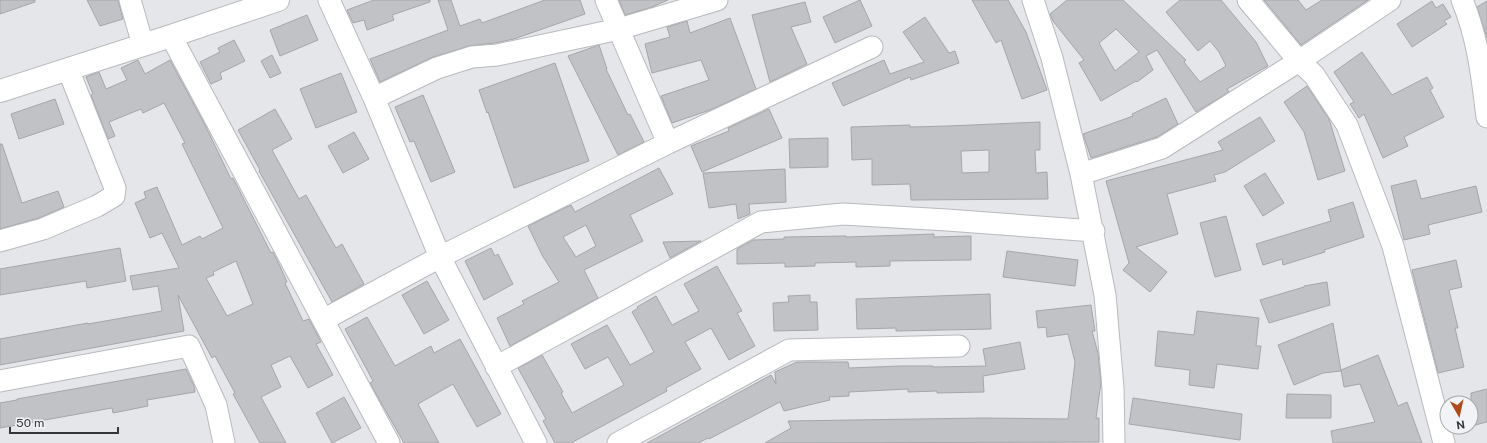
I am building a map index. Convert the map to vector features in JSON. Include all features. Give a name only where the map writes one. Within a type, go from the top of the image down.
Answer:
[{"type":"main road","points":[[0,90],[171,36],[278,0]]},
{"type":"street","points":[[130,0],[143,45]]},
{"type":"street","points":[[329,0],[374,98],[440,257],[536,443]]},
{"type":"street","points":[[606,0],[668,143]]},
{"type":"street","points":[[374,98],[437,68],[472,57],[519,50],[619,29],[717,0]]},
{"type":"street","points":[[1033,0],[1052,58],[1082,174],[1094,231],[1105,295],[1114,388],[1114,443]]},
{"type":"street","points":[[1248,0],[1299,61],[1314,75],[1347,125],[1393,246],[1444,443]]},
{"type":"street","points":[[1082,174],[1162,148],[1299,61],[1390,0]]},
{"type":"street","points":[[1462,0],[1475,37],[1482,72],[1487,117]]},
{"type":"street","points":[[171,36],[389,443]]},
{"type":"street","points":[[323,320],[440,257],[668,143],[872,48]]},
{"type":"street","points":[[0,241],[43,229],[97,206],[114,196],[115,188],[68,69]]},
{"type":"street","points":[[496,367],[761,222],[843,214],[1094,231]]},
{"type":"street","points":[[0,381],[189,346],[216,406],[224,443]]},
{"type":"street","points":[[618,443],[790,350],[959,346]]},
{"type":"building","points":[[0,0],[35,0],[35,2],[0,14]]},
{"type":"building","points":[[87,0],[118,0],[123,19],[100,26]]},
{"type":"building","points":[[374,0],[430,0],[430,2],[392,15],[394,20],[367,30],[364,20],[353,23],[347,10]]},
{"type":"building","points":[[438,0],[451,0],[460,26],[480,19],[482,23],[545,0],[580,0],[585,14],[514,39],[469,46],[433,57],[380,82],[370,59],[448,30]]},
{"type":"building","points":[[619,0],[668,0],[652,7],[625,15]]},
{"type":"building","points":[[860,0],[872,26],[835,43],[823,17]]},
{"type":"building","points":[[972,0],[1008,0],[1026,32],[1047,90],[1022,99],[1001,40],[996,43]]},
{"type":"building","points":[[1067,0],[1123,0],[1186,60],[1184,62],[1200,82],[1226,66],[1219,52],[1210,41],[1198,51],[1166,12],[1180,0],[1221,0],[1256,42],[1268,66],[1227,89],[1229,92],[1196,112],[1157,50],[1146,56],[1153,70],[1137,82],[1136,81],[1101,101],[1079,63],[1084,60],[1053,21],[1050,14]],"holes":[[[1116,29],[1139,52],[1115,71],[1099,43]]]},
{"type":"building","points":[[1264,0],[1298,0],[1306,10],[1322,0],[1368,0],[1301,45]]},
{"type":"building","points":[[1432,1],[1436,8],[1443,4],[1451,17],[1444,21],[1447,24],[1412,47],[1397,24]]},
{"type":"building","points":[[1487,1],[1487,38],[1477,7]]},
{"type":"building","points":[[805,2],[811,22],[791,27],[807,64],[770,82],[752,15]]},
{"type":"building","points":[[307,15],[318,40],[280,56],[270,30]]},
{"type":"building","points":[[925,17],[949,53],[955,51],[959,63],[911,80],[910,77],[843,106],[832,83],[884,60],[890,74],[924,62],[903,32]]},
{"type":"building","points":[[730,18],[756,89],[710,110],[672,123],[661,96],[709,80],[701,60],[652,73],[645,44],[670,37],[667,27],[687,21],[690,33]]},
{"type":"building","points":[[234,40],[245,61],[220,73],[222,79],[211,84],[200,62],[220,52],[218,48]]},
{"type":"building","points":[[599,45],[606,69],[628,115],[630,114],[644,142],[618,155],[568,56]]},
{"type":"building","points":[[1362,52],[1392,95],[1427,77],[1433,88],[1430,90],[1444,117],[1404,137],[1408,146],[1383,158],[1364,114],[1359,118],[1350,104],[1354,102],[1334,72]]},
{"type":"building","points":[[272,55],[281,73],[270,78],[261,61]]},
{"type":"building","points":[[138,60],[145,74],[170,60],[205,125],[231,179],[233,178],[271,253],[273,252],[287,282],[285,283],[303,321],[309,319],[321,342],[316,344],[333,375],[308,388],[290,356],[271,365],[281,387],[261,397],[286,443],[260,443],[233,394],[235,393],[215,356],[212,358],[178,295],[184,331],[0,365],[0,339],[162,311],[158,286],[133,290],[130,276],[179,268],[162,233],[150,238],[135,203],[146,198],[144,192],[157,187],[182,245],[200,236],[202,239],[223,228],[182,144],[185,143],[164,103],[143,113],[141,109],[109,122],[115,136],[108,139],[91,95],[93,94],[86,77],[99,72],[106,89],[127,80],[121,68]],"holes":[[[236,261],[253,304],[227,316],[206,278],[214,275],[213,272]]]},
{"type":"building","points":[[555,63],[589,161],[514,188],[479,90]]},
{"type":"building","points":[[341,73],[357,112],[316,128],[300,89]]},
{"type":"building","points":[[1307,86],[1329,119],[1345,171],[1318,180],[1304,132],[1284,102]]},
{"type":"building","points":[[423,95],[455,172],[431,182],[414,141],[410,142],[395,107]]},
{"type":"building","points":[[1166,98],[1178,124],[1157,137],[1091,158],[1083,134],[1133,116],[1132,114]]},
{"type":"building","points":[[55,99],[64,124],[19,139],[11,114]]},
{"type":"building","points":[[275,109],[292,139],[272,150],[299,199],[306,195],[336,248],[342,244],[364,284],[332,302],[259,171],[260,170],[238,130]]},
{"type":"building","points":[[769,109],[782,138],[702,172],[691,146],[729,131],[728,128]]},
{"type":"building","points":[[1260,117],[1275,141],[1225,172],[1214,175],[1216,181],[1167,194],[1178,234],[1136,247],[1167,272],[1150,292],[1123,270],[1129,263],[1106,181],[1223,150],[1218,142]]},
{"type":"building","points":[[1040,122],[1040,150],[1035,150],[1036,173],[1047,172],[1048,199],[911,200],[910,184],[872,185],[872,159],[852,160],[851,127],[910,125],[910,127]],"holes":[[[989,150],[989,172],[962,173],[961,151]]]},
{"type":"building","points":[[354,132],[369,159],[343,173],[328,146]]},
{"type":"building","points":[[828,138],[828,167],[790,168],[789,139]]},
{"type":"building","points":[[0,144],[2,144],[22,203],[58,191],[64,207],[39,218],[0,229]]},
{"type":"building","points":[[659,168],[673,194],[630,215],[643,241],[584,270],[598,298],[510,346],[497,318],[524,304],[522,301],[559,282],[542,255],[528,226],[571,205],[575,212]],"holes":[[[586,225],[596,246],[576,257],[563,237]]]},
{"type":"building","points":[[785,169],[786,202],[749,204],[750,214],[738,219],[736,204],[709,208],[703,173]]},
{"type":"building","points":[[1265,173],[1284,203],[1263,216],[1244,186]]},
{"type":"building","points":[[1416,180],[1421,199],[1476,186],[1482,212],[1428,225],[1430,234],[1404,240],[1391,186]]},
{"type":"building","points":[[1353,202],[1364,237],[1324,250],[1325,252],[1283,265],[1282,259],[1263,265],[1256,244],[1331,221],[1328,210]]},
{"type":"building","points":[[1226,216],[1241,270],[1215,277],[1200,223]]},
{"type":"building","points":[[934,234],[934,237],[971,236],[971,260],[890,261],[890,266],[856,267],[856,262],[815,263],[815,266],[785,267],[785,263],[737,264],[737,249],[753,240],[784,239],[784,237],[846,237]]},
{"type":"building","points":[[701,241],[670,258],[663,242]]},
{"type":"building","points":[[120,248],[126,281],[87,288],[86,281],[0,295],[0,269]]},
{"type":"building","points":[[491,248],[495,256],[498,254],[513,284],[484,300],[465,261]]},
{"type":"building","points":[[1007,251],[1078,260],[1075,286],[1003,277]]},
{"type":"building","points":[[1456,260],[1462,287],[1449,290],[1458,328],[1455,328],[1464,367],[1438,373],[1412,270]]},
{"type":"building","points":[[717,266],[742,311],[737,313],[755,346],[729,360],[711,328],[685,342],[701,369],[666,388],[667,391],[571,443],[555,443],[543,421],[546,419],[518,368],[542,355],[563,392],[561,393],[572,413],[624,385],[608,357],[585,369],[571,344],[607,325],[630,365],[654,352],[632,312],[638,308],[637,307],[656,296],[672,325],[699,311],[684,284]]},
{"type":"building","points":[[427,281],[449,320],[424,334],[402,295]]},
{"type":"building","points":[[1327,282],[1330,305],[1269,323],[1260,300],[1304,286]]},
{"type":"building","points":[[990,294],[991,329],[896,331],[896,328],[857,329],[856,299]]},
{"type":"building","points":[[810,295],[810,302],[817,302],[818,330],[774,331],[773,303],[789,302],[788,296]]},
{"type":"building","points":[[1091,305],[1095,331],[1092,331],[1098,353],[1101,383],[1096,418],[1099,418],[1099,442],[765,443],[791,428],[788,421],[983,418],[1068,419],[1075,362],[1068,334],[1047,337],[1046,327],[1038,328],[1036,311]]},
{"type":"building","points":[[1197,311],[1259,318],[1256,346],[1261,346],[1258,369],[1217,364],[1214,388],[1189,385],[1190,370],[1155,366],[1158,331],[1194,335]]},
{"type":"building","points":[[367,317],[395,366],[431,346],[434,353],[460,339],[501,414],[477,427],[453,384],[418,404],[439,443],[404,443],[370,383],[373,381],[345,329]]},
{"type":"building","points":[[1333,323],[1341,371],[1323,373],[1294,385],[1278,345]]},
{"type":"building","points":[[1020,342],[1025,369],[983,376],[984,392],[908,392],[908,389],[849,392],[849,396],[829,397],[830,400],[784,411],[780,402],[709,439],[708,438],[698,443],[647,443],[771,375],[776,384],[775,372],[797,362],[848,362],[849,368],[900,366],[986,366],[983,349]]},
{"type":"building","points":[[1378,355],[1398,406],[1407,402],[1422,443],[1333,443],[1331,431],[1375,422],[1360,384],[1344,387],[1341,370]]},
{"type":"building","points":[[186,369],[194,386],[195,392],[147,400],[148,406],[113,413],[112,408],[0,428],[0,403]]},
{"type":"building","points":[[1487,389],[1487,422],[1479,424],[1479,395],[1471,395],[1471,393]]},
{"type":"building","points":[[1287,394],[1331,395],[1331,418],[1286,418]]},
{"type":"building","points":[[344,397],[361,428],[332,443],[316,413]]},
{"type":"building","points":[[1133,398],[1242,414],[1240,440],[1129,424]]}]
